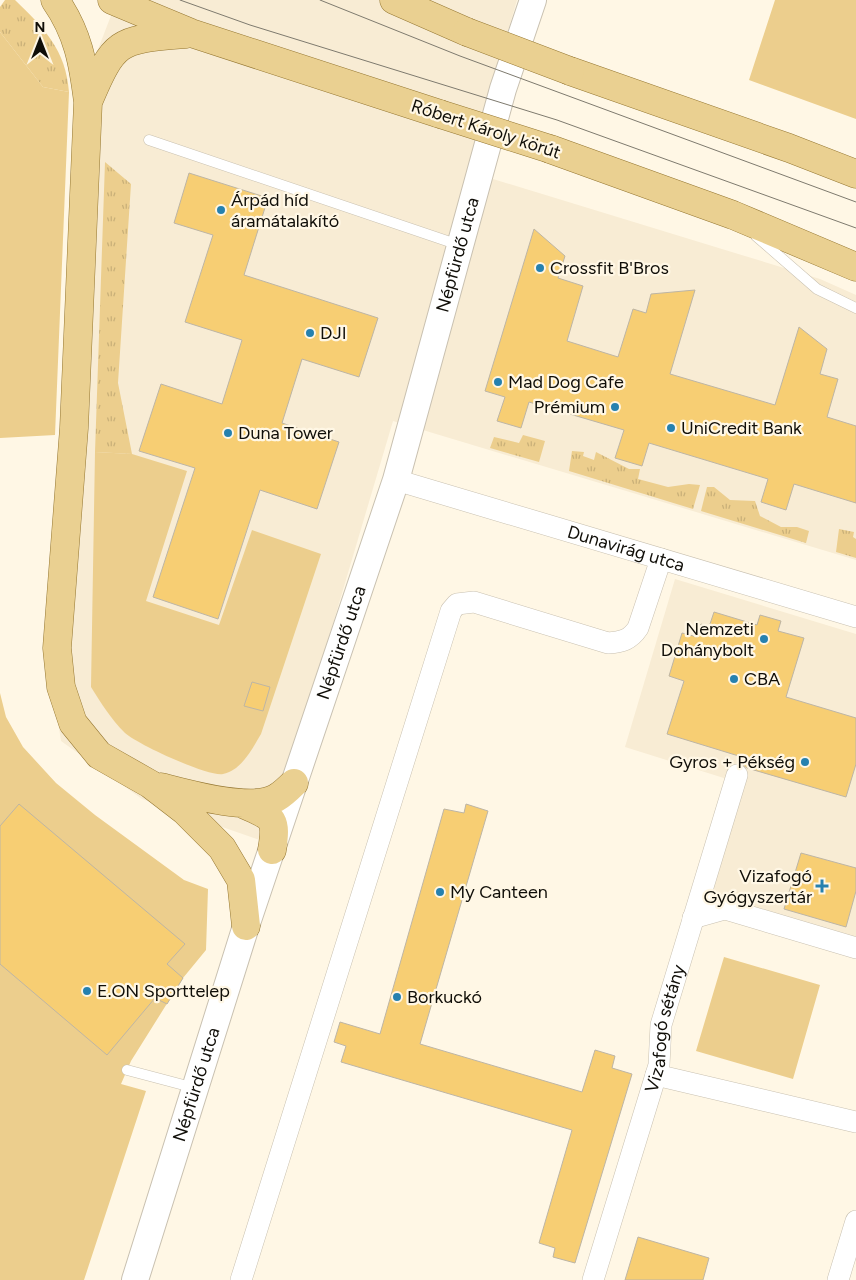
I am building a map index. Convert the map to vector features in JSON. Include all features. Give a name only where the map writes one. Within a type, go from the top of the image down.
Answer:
[{"type":"main road","points":[[55,0],[69,20],[82,56],[88,102],[74,428],[57,648],[61,687],[73,723],[100,755],[150,784],[186,811],[222,848],[241,880],[246,926]]},
{"type":"main road","name":"Róbert Károly körút","points":[[112,0],[191,33],[550,149],[733,215],[856,267]]},
{"type":"main road","points":[[394,0],[468,32],[856,174]]},
{"type":"main road","points":[[88,102],[102,69],[117,48],[137,38],[191,33]]},
{"type":"main road","points":[[150,784],[207,798],[241,803],[275,799],[294,783]]},
{"type":"main road","points":[[241,803],[268,816],[275,829],[272,850]]},
{"type":"street","name":"Népfürdő utca","points":[[135,1280],[246,926],[396,480],[503,89],[532,0]]},
{"type":"street","name":"Dunavirág utca","points":[[396,480],[856,617]]},
{"type":"street","points":[[241,1280],[451,611],[457,604],[474,602],[608,643],[621,642],[632,636],[638,628],[661,559]]},
{"type":"street","name":"Vizafogó sétány","points":[[593,1280],[659,1066],[661,1025],[737,775]]},
{"type":"street","points":[[693,918],[725,909],[856,948]]},
{"type":"street","points":[[656,1075],[856,1122]]},
{"type":"street","points":[[838,1280],[856,1221]]},
{"type":"lane","points":[[149,140],[460,245]]},
{"type":"lane","points":[[733,215],[817,289],[856,308]]},
{"type":"lane","points":[[127,1070],[195,1088]]},
{"type":"shaded area","points":[[117,0],[517,0],[467,171],[820,279],[856,295],[856,560],[393,421],[268,843],[142,799],[61,741],[48,656],[75,109]]},
{"type":"shaded area","points":[[675,579],[856,634],[856,941],[694,896],[727,779],[625,747]]},
{"type":"green space","points":[[5,0],[15,0],[52,41],[63,64],[69,92],[43,87],[0,32],[0,7]]},
{"type":"green space","points":[[775,0],[856,0],[856,119],[749,80]]},
{"type":"green space","points":[[0,32],[43,87],[69,92],[55,435],[0,438]]},
{"type":"green space","points":[[105,162],[131,184],[118,383],[132,454],[95,452]]},
{"type":"green space","points":[[523,435],[545,441],[539,462],[490,448],[494,437],[519,443]]},
{"type":"green space","points":[[572,451],[584,452],[583,456],[594,460],[596,452],[629,469],[640,469],[638,479],[668,487],[689,484],[700,485],[693,509],[569,471]]},
{"type":"green space","points":[[95,452],[132,454],[187,471],[146,601],[219,625],[252,530],[321,554],[261,734],[246,758],[230,772],[215,774],[203,770],[173,759],[132,738],[115,722],[91,687]]},
{"type":"green space","points":[[707,487],[714,487],[730,500],[755,501],[760,516],[781,527],[797,527],[809,531],[806,543],[701,511]]},
{"type":"green space","points":[[839,529],[854,532],[856,558],[836,552]]},
{"type":"green space","name":"E.ON Sporttelep","points":[[0,693],[6,717],[23,747],[56,783],[95,815],[184,880],[208,889],[206,950],[183,978],[131,1061],[121,1084],[146,1091],[84,1280],[0,1280]]},
{"type":"green space","points":[[724,957],[820,985],[793,1079],[696,1051]]},
{"type":"building","name":"Duna Tower","points":[[189,173],[268,198],[244,275],[378,318],[359,377],[302,359],[282,423],[339,442],[317,509],[260,490],[218,619],[153,597],[195,468],[139,451],[161,384],[222,404],[242,340],[185,322],[213,235],[174,223]]},
{"type":"building","points":[[534,229],[565,256],[558,278],[583,286],[567,341],[618,357],[633,309],[646,313],[651,294],[695,290],[670,374],[775,405],[799,327],[827,349],[820,374],[838,379],[827,417],[856,426],[856,503],[794,484],[786,510],[761,502],[768,479],[649,443],[642,466],[615,458],[624,430],[529,402],[521,428],[497,421],[505,397],[485,391]]},
{"type":"building","points":[[714,612],[757,625],[760,615],[781,621],[778,631],[804,638],[786,697],[856,718],[856,764],[846,797],[747,768],[740,763],[742,757],[667,734],[684,681],[669,676],[682,633],[697,637],[701,624],[709,627]]},
{"type":"building","points":[[252,682],[270,687],[263,711],[244,706]]},
{"type":"building","points":[[19,804],[185,944],[167,964],[183,978],[167,1004],[155,998],[107,1055],[0,964],[0,826]]},
{"type":"building","points":[[466,804],[488,811],[420,1044],[582,1092],[595,1050],[615,1056],[612,1068],[632,1074],[575,1263],[553,1257],[555,1248],[539,1243],[572,1130],[341,1062],[346,1046],[334,1042],[340,1022],[380,1034],[444,809],[464,813]]},
{"type":"building","name":"Vizafogó Gyógyszertár","points":[[801,853],[856,868],[856,891],[846,927],[784,909]]},
{"type":"building","points":[[638,1237],[709,1258],[703,1280],[625,1280]]},
{"type":"tram line","points":[[180,0],[250,25],[557,120],[856,228]]},
{"type":"tram line","points":[[320,0],[460,56],[856,202]]},
{"type":"place","name":"Árpád híd áramátalakító","points":[[221,210]]},
{"type":"place","name":"Crossfit B'Bros","points":[[540,268]]},
{"type":"place","name":"DJI","points":[[310,333]]},
{"type":"place","name":"Mad Dog Cafe","points":[[498,382]]},
{"type":"place","name":"Prémium","points":[[615,407]]},
{"type":"place","name":"UniCredit Bank","points":[[671,428]]},
{"type":"place","name":"Duna Tower","points":[[228,433]]},
{"type":"place","name":"Nemzeti Dohánybolt","points":[[764,639]]},
{"type":"place","name":"CBA","points":[[734,679]]},
{"type":"place","name":"Gyros + Pékség","points":[[805,762]]},
{"type":"place","name":"Vizafogó Gyógyszertár","points":[[822,886]]},
{"type":"place","name":"My Canteen","points":[[440,892]]},
{"type":"place","name":"E.ON Sporttelep","points":[[87,991]]},
{"type":"place","name":"Borkuckó","points":[[397,997]]}]
